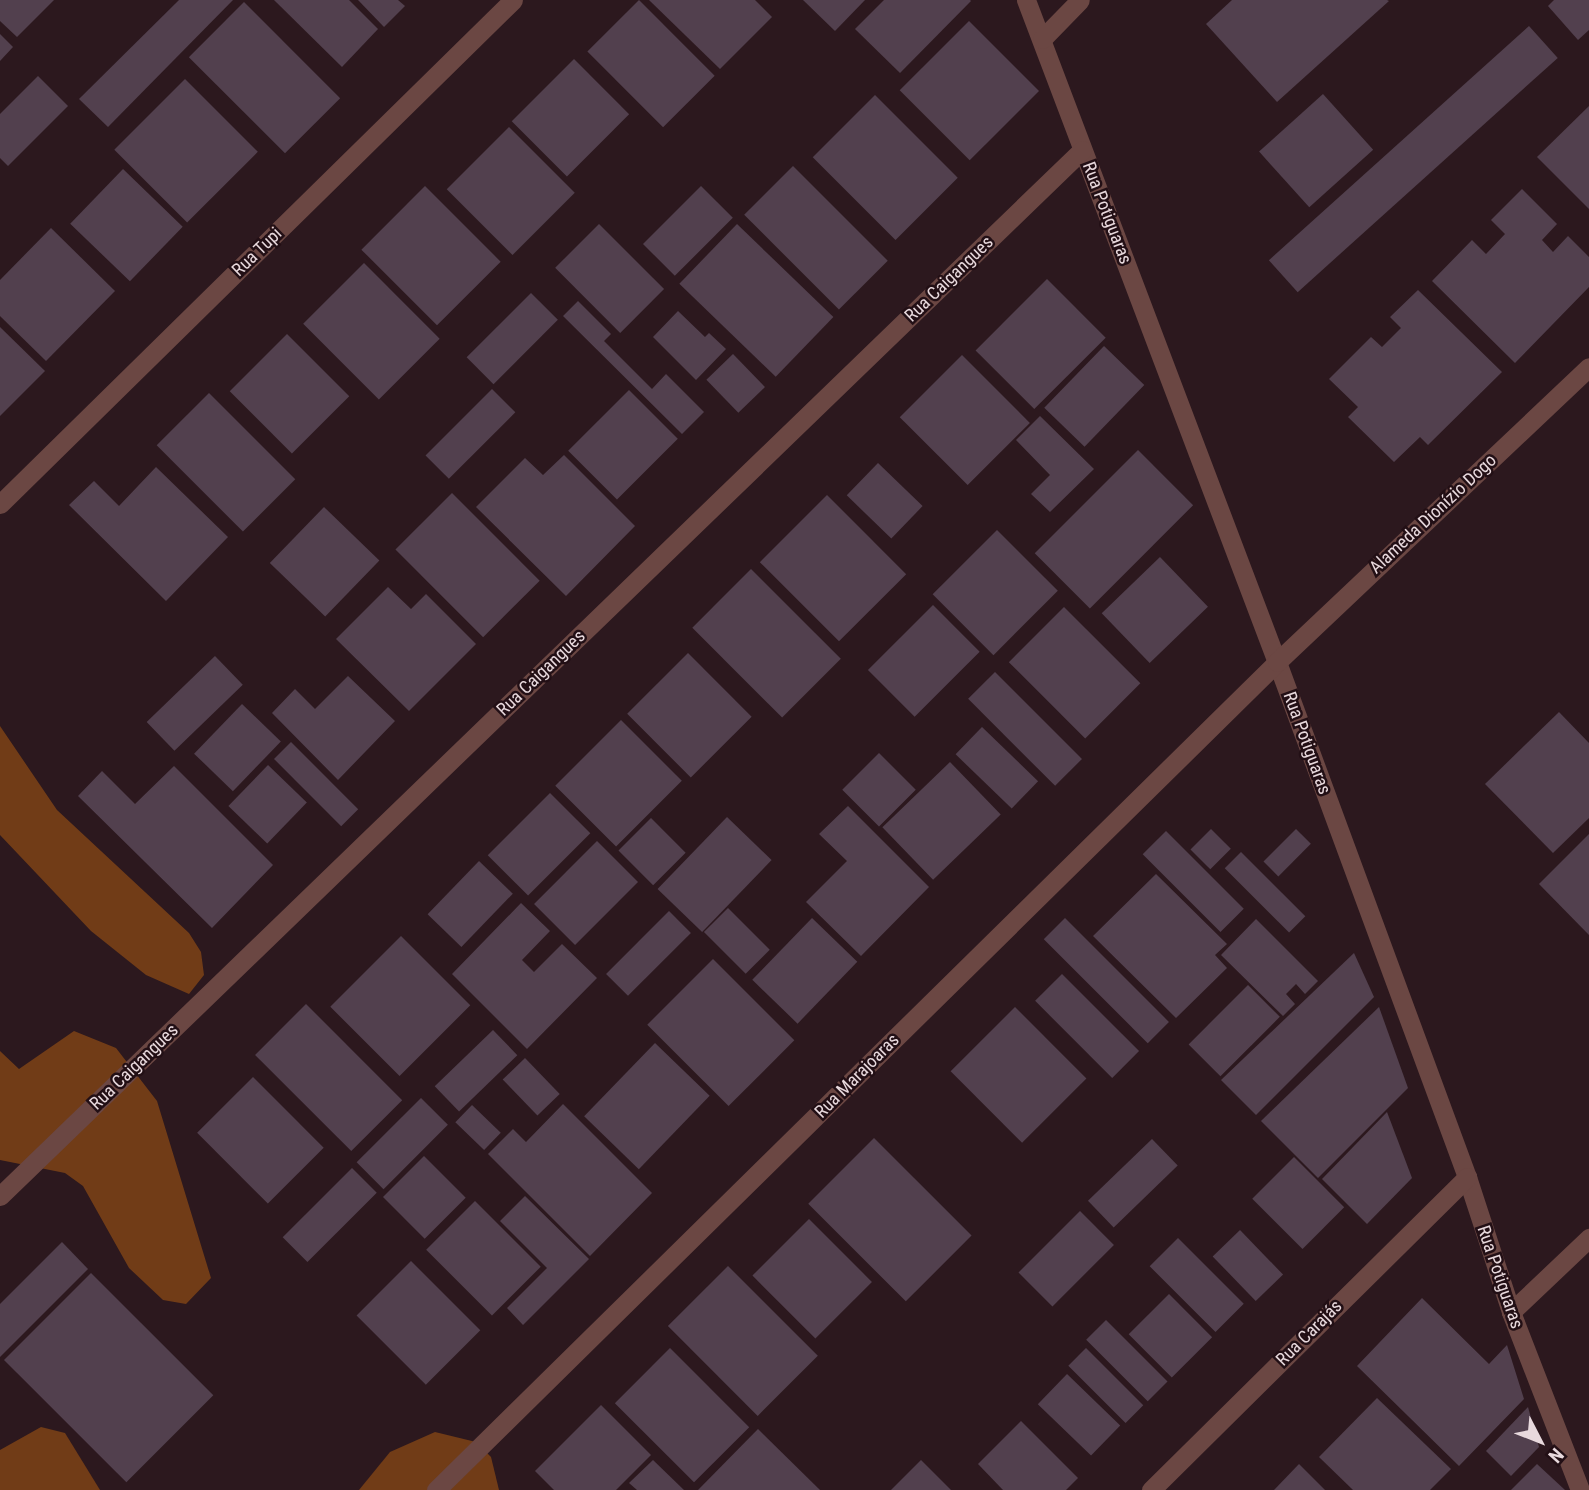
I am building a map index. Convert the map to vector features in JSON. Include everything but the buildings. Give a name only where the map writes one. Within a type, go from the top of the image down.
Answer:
[{"type":"street","name":"Rua Tupi","points":[[0,504],[513,0]]},
{"type":"street","name":"Rua Potiguaras","points":[[1026,0],[1277,662],[1468,1177],[1511,1312],[1580,1490]]},
{"type":"street","points":[[1042,39],[1080,0]]},
{"type":"street","name":"Rua Caigangues","points":[[0,1196],[1082,150]]},
{"type":"street","name":"Alameda Dionízio Dogo","points":[[1277,662],[1589,367]]},
{"type":"street","name":"Rua Marajoaras","points":[[436,1490],[1277,662]]},
{"type":"street","name":"Rua Carajás","points":[[1151,1490],[1468,1177]]},
{"type":"street","points":[[1511,1312],[1589,1238]]},
{"type":"shaded area","points":[[0,726],[57,810],[189,933],[201,952],[204,975],[189,994],[146,975],[91,931],[0,835]]},
{"type":"shaded area","points":[[74,1031],[116,1048],[157,1101],[211,1278],[186,1304],[163,1300],[129,1268],[83,1186],[65,1173],[0,1160],[0,1051],[19,1069]]},
{"type":"shaded area","points":[[41,1427],[65,1433],[100,1490],[0,1490],[0,1450]]},
{"type":"shaded area","points":[[435,1432],[476,1442],[491,1457],[499,1490],[359,1490],[390,1452]]}]
